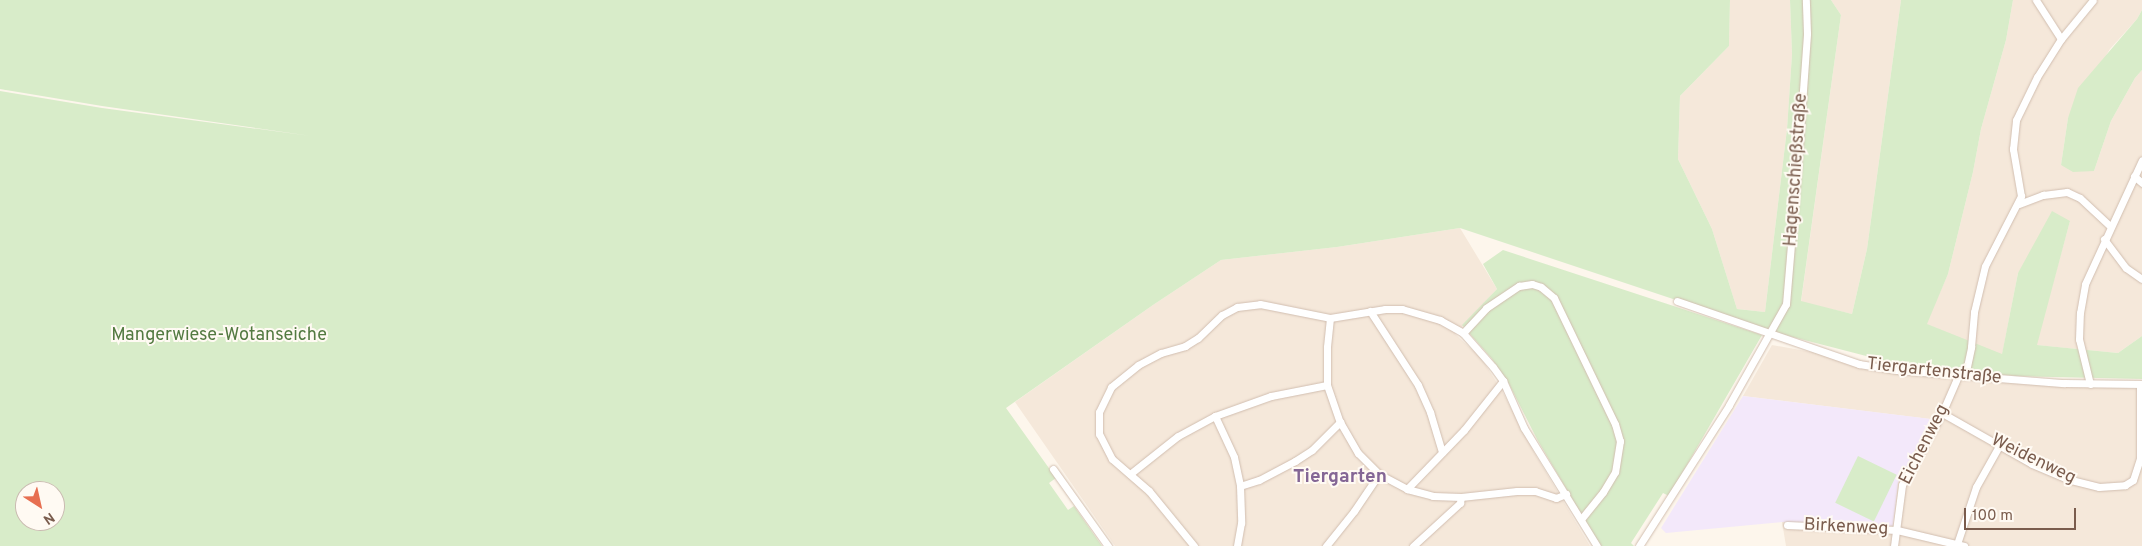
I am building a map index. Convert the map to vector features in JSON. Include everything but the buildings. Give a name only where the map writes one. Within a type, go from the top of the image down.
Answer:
[{"type":"street","name":"Hagenschießstraße","points":[[1639,546],[1729,405],[1786,304],[1807,33],[1806,0]]},
{"type":"street","points":[[2036,0],[2061,39]]},
{"type":"street","points":[[2019,204],[2021,196],[2020,182],[2014,149],[2016,120],[2037,76],[2061,39],[2093,0]]},
{"type":"street","points":[[2090,384],[2080,340],[2080,313],[2085,284],[2104,239],[2142,160]]},
{"type":"street","points":[[2134,176],[2142,183]]},
{"type":"street","points":[[2019,204],[2043,195],[2067,192],[2080,198],[2110,226]]},
{"type":"street","name":"Eichenweg","points":[[1894,546],[1902,485],[1961,376],[1971,347],[1974,312],[1985,266],[2019,204]]},
{"type":"street","points":[[2104,239],[2126,268],[2142,279]]},
{"type":"street","points":[[1464,333],[1486,308],[1520,286],[1532,284],[1541,287],[1554,298],[1615,424],[1620,441],[1615,472],[1603,492],[1581,519]]},
{"type":"street","name":"Tiergartenstraße","points":[[1677,301],[1769,335],[1859,364],[1897,370],[1961,376],[2090,384],[2141,384]]},
{"type":"street","points":[[1194,546],[1169,513],[1109,454],[1099,434],[1098,422],[1103,400],[1111,387],[1125,375],[1161,353],[1185,346],[1198,338],[1222,316],[1244,305],[1276,305],[1311,316],[1330,318],[1370,311],[1402,309],[1425,314],[1464,333],[1493,366],[1503,381],[1524,428],[1597,546]]},
{"type":"street","points":[[1370,311],[1418,385],[1430,412],[1442,452]]},
{"type":"street","points":[[1330,318],[1327,347],[1327,385],[1340,422],[1358,453],[1379,474],[1407,489],[1433,496],[1461,497],[1535,491],[1556,498],[1566,494]]},
{"type":"street","points":[[1407,489],[1464,430],[1503,381]]},
{"type":"street","name":"Weidenweg","points":[[1942,413],[2032,464],[2084,485],[2099,487],[2129,484],[2133,480],[2140,458],[2141,384]]},
{"type":"street","points":[[1130,474],[1178,436],[1215,416],[1271,396],[1327,385]]},
{"type":"street","points":[[1215,416],[1234,457],[1240,486],[1241,523],[1237,546]]},
{"type":"street","points":[[1240,486],[1259,480],[1295,461],[1312,450],[1340,422]]},
{"type":"street","points":[[1961,545],[1976,487],[1999,446]]},
{"type":"street","points":[[1053,468],[1108,546]]},
{"type":"street","points":[[1326,546],[1348,519],[1379,474]]},
{"type":"street","points":[[1413,546],[1460,503],[1461,497]]},
{"type":"street","name":"Birkenweg","points":[[1787,525],[1897,530],[1961,545]]},
{"type":"shaded area","points":[[1730,0],[1790,0],[1792,54],[1787,129],[1765,312],[1737,309],[1712,229],[1678,159],[1680,96],[1729,46]]},
{"type":"shaded area","points":[[1831,0],[1901,0],[1867,249],[1852,314],[1801,302],[1841,15]]},
{"type":"shaded area","points":[[2013,0],[2142,0],[2142,10],[2137,19],[2110,49],[2068,118],[2061,165],[2094,171],[2111,121],[2135,78],[2142,70],[2142,336],[2118,353],[2036,345],[2070,221],[2018,273],[2002,355],[1926,324],[1948,274],[1973,172],[1981,129],[2006,40]]},
{"type":"shaded area","points":[[1460,228],[1497,289],[1455,334],[1481,358],[1501,389],[1535,454],[1590,546],[1115,546],[1015,402],[1153,305],[1221,260],[1337,247]]},
{"type":"shaded area","points":[[1772,345],[1963,379],[2142,389],[2142,546],[1786,546],[1782,522],[1893,525],[1898,483],[1930,419],[1743,396]]},
{"type":"shaded area","points":[[1743,396],[1931,419],[1898,483],[1893,526],[1782,522],[1666,533],[1661,528]]},
{"type":"green space","name":"Mangerwiese-Wotanseiche","points":[[0,0],[1730,0],[1729,46],[1680,96],[1678,159],[1712,229],[1737,309],[1765,312],[1787,129],[1792,54],[1790,0],[1831,0],[1841,15],[1801,301],[1852,314],[1867,249],[1901,0],[2013,0],[2006,40],[1981,129],[1973,172],[1948,274],[1927,324],[2002,354],[2018,273],[2052,211],[2070,221],[2037,345],[2118,353],[2142,336],[2142,379],[2016,376],[1905,366],[1769,331],[1460,228],[1337,247],[1221,260],[1006,408],[1056,478],[1049,483],[1068,510],[1074,506],[1102,546],[0,546],[0,91],[102,108],[311,136],[102,106],[0,89]]},
{"type":"green space","points":[[2142,10],[2142,70],[2135,78],[2111,121],[2094,171],[2073,172],[2061,165],[2068,118],[2078,88],[2137,19]]},
{"type":"green space","points":[[1503,250],[1762,335],[1669,496],[1663,493],[1631,543],[1634,546],[1600,546],[1538,441],[1509,384],[1492,359],[1462,325],[1497,289],[1483,264]]},
{"type":"green space","points":[[1858,456],[1897,475],[1874,522],[1835,503]]},
{"type":"district","name":"Tiergarten","points":[[1340,478]]}]
